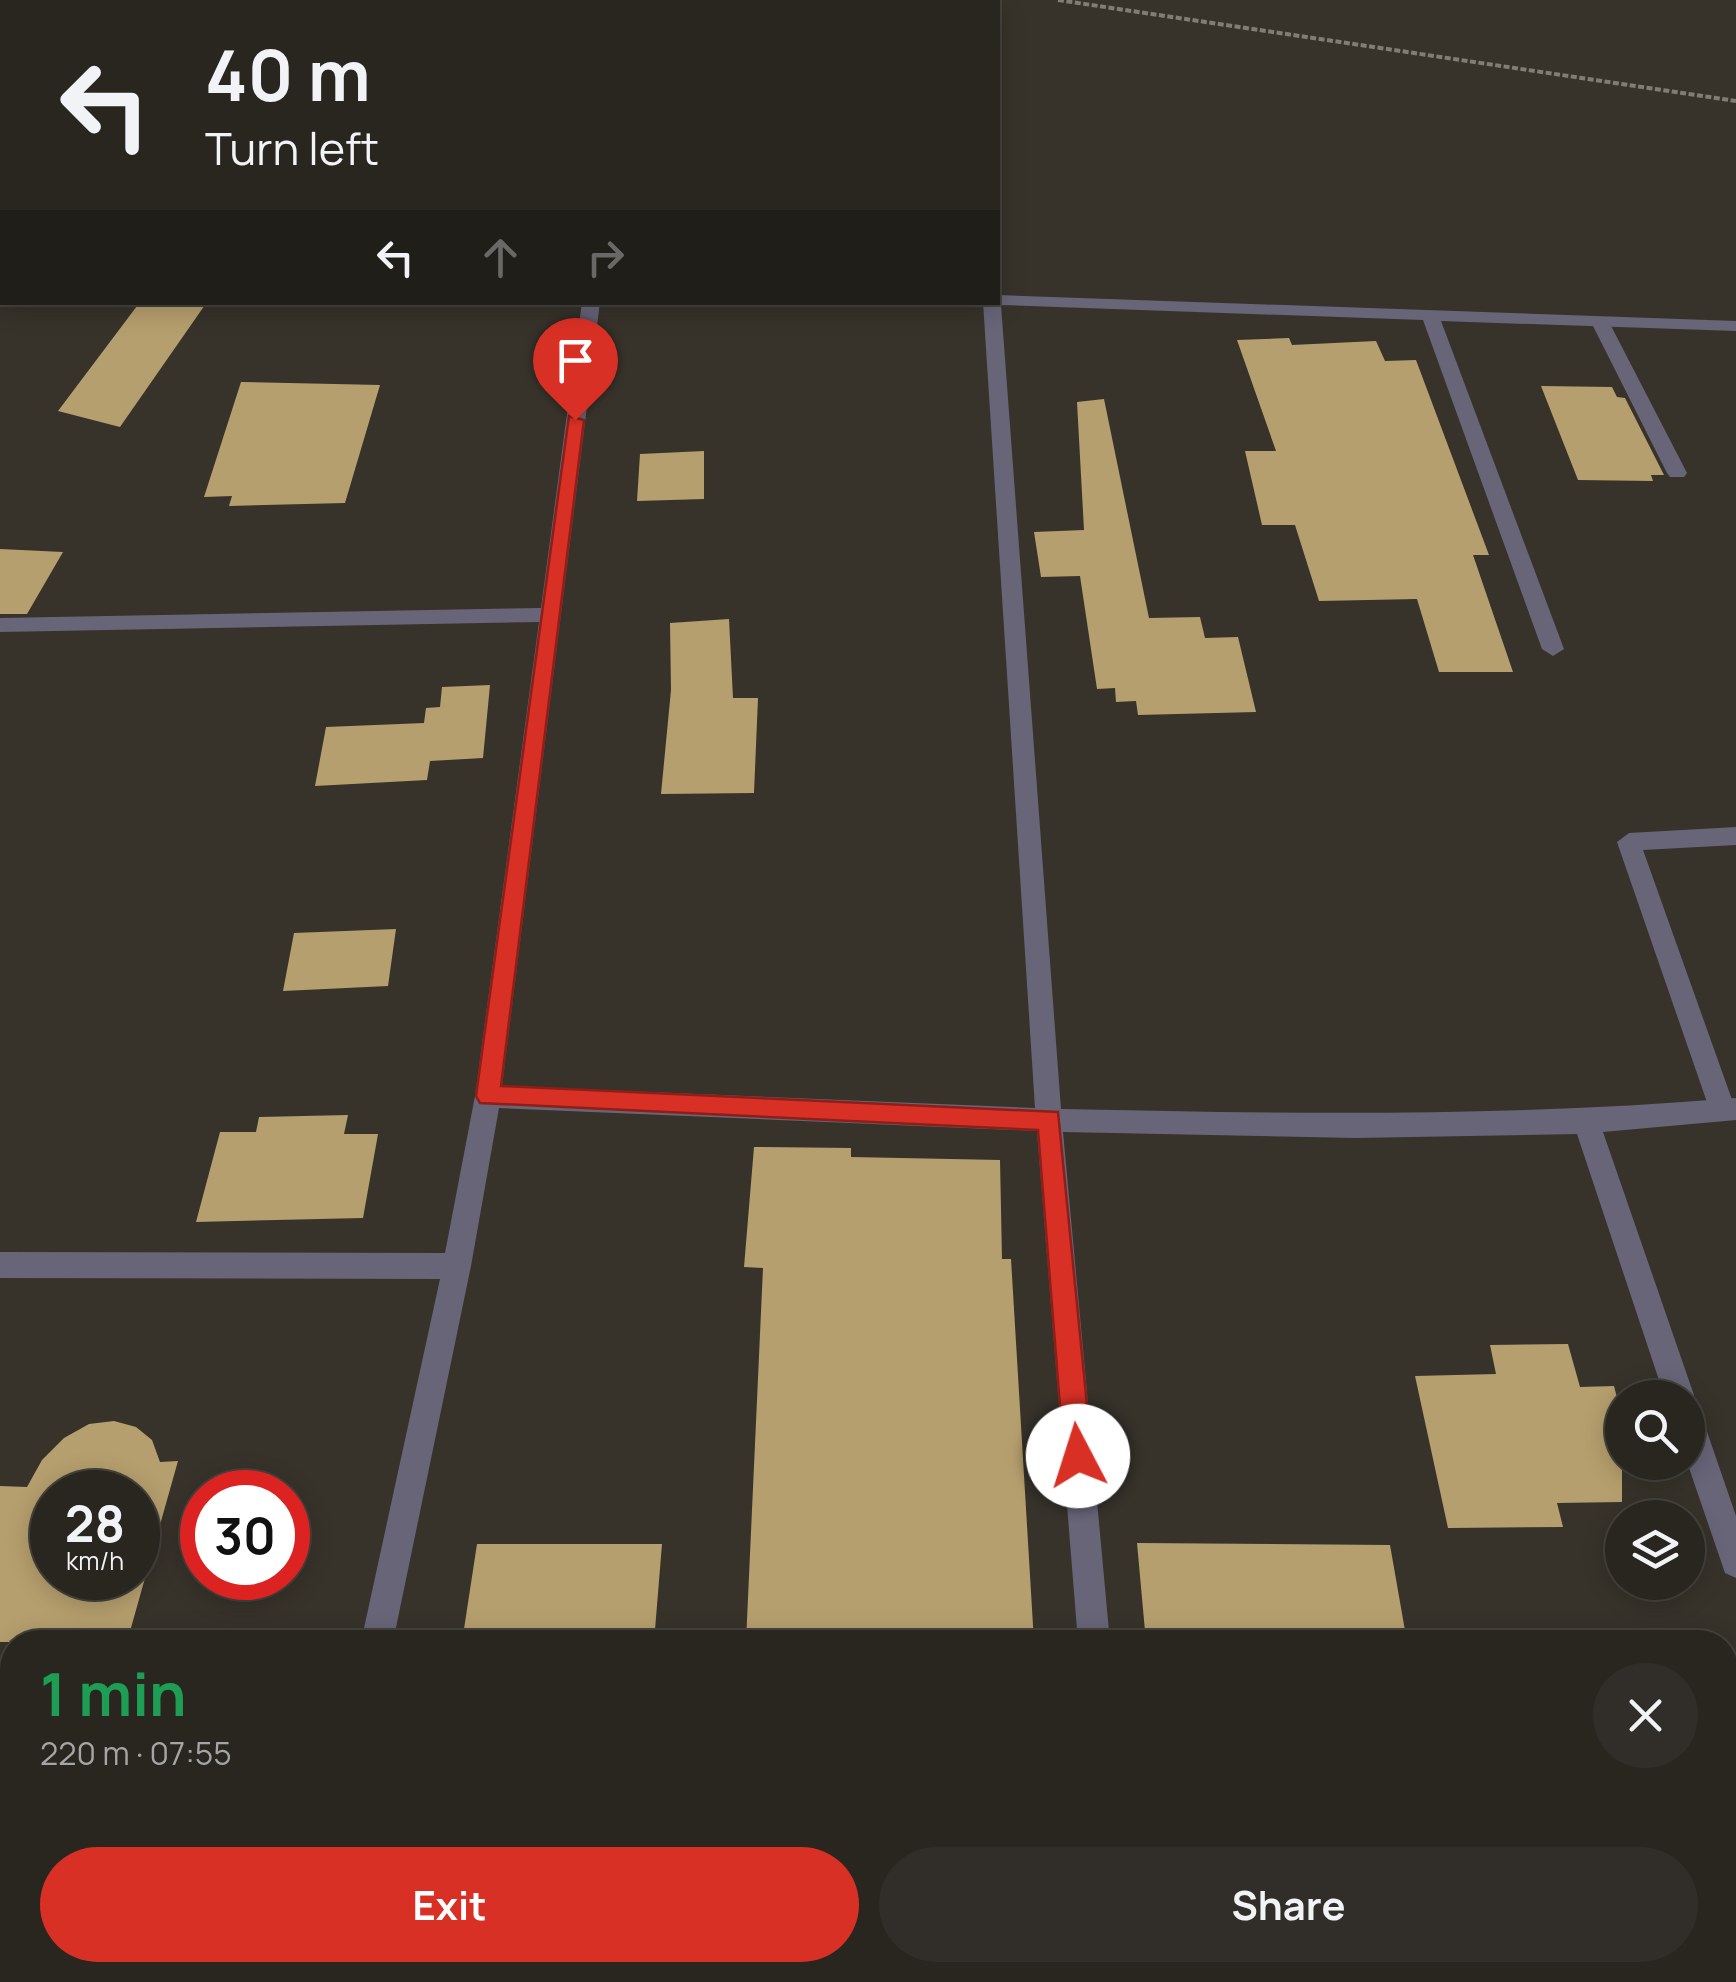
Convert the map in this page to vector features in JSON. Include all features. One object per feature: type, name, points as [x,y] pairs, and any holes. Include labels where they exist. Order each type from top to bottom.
[{"type":"street","points":[[1000,301],[1736,326]]},
{"type":"street","points":[[380,1630],[457,1266],[488,1096],[591,305]]},
{"type":"street","points":[[995,305],[1050,1120],[1093,1630]]},
{"type":"street","points":[[1431,317],[1553,649]]},
{"type":"street","points":[[1600,322],[1677,473]]},
{"type":"street","points":[[0,625],[549,614]]},
{"type":"street","points":[[488,1096],[1050,1120],[1355,1127],[1586,1122],[1729,1108],[1628,842],[1736,836]]},
{"type":"street","points":[[1586,1122],[1674,1380]]},
{"type":"street","points":[[0,1265],[457,1266]]},
{"type":"street","points":[[1705,1470],[1736,1562]]},
{"type":"path","points":[[1058,0],[1736,102]]},
{"type":"building","points":[[138,305],[205,305],[120,427],[58,411]]},
{"type":"building","points":[[1289,338],[1292,345],[1376,341],[1385,361],[1416,360],[1489,555],[1473,555],[1513,672],[1439,672],[1417,599],[1319,601],[1295,525],[1262,525],[1245,451],[1276,451],[1237,340]]},
{"type":"building","points":[[241,382],[380,385],[345,503],[229,506],[232,496],[204,497]]},
{"type":"building","points":[[1541,386],[1612,387],[1617,397],[1625,398],[1664,475],[1651,475],[1653,481],[1578,480]]},
{"type":"building","points":[[1104,399],[1149,618],[1200,617],[1205,638],[1238,637],[1256,712],[1138,715],[1136,701],[1116,702],[1115,688],[1097,689],[1080,576],[1041,577],[1034,532],[1084,530],[1077,402]]},
{"type":"building","points":[[704,451],[704,499],[637,501],[640,454]]},
{"type":"building","points":[[0,549],[63,552],[27,614],[0,614]]},
{"type":"building","points":[[729,619],[733,698],[758,698],[754,793],[661,794],[671,690],[670,623]]},
{"type":"building","points":[[490,685],[483,758],[430,761],[427,780],[315,786],[326,727],[424,723],[426,708],[440,707],[442,687]]},
{"type":"building","points":[[396,929],[388,986],[283,991],[294,933]]},
{"type":"building","points":[[348,1115],[344,1134],[378,1134],[363,1218],[196,1222],[220,1132],[256,1132],[259,1117]]},
{"type":"building","points":[[754,1147],[851,1148],[851,1157],[1000,1160],[1002,1259],[1011,1259],[1033,1630],[747,1630],[763,1268],[744,1267]]},
{"type":"building","points":[[1568,1344],[1580,1387],[1605,1386],[1605,1480],[1622,1480],[1622,1500],[1557,1503],[1563,1527],[1448,1528],[1415,1376],[1496,1374],[1490,1345]]},
{"type":"building","points":[[114,1421],[136,1427],[152,1440],[160,1462],[178,1461],[160,1525],[160,1470],[36,1470],[64,1438],[89,1424]]},
{"type":"building","points":[[30,1482],[30,1600],[139,1600],[130,1630],[0,1630],[0,1486],[27,1487]]},
{"type":"building","points":[[1137,1543],[1390,1545],[1405,1630],[1145,1630]]},
{"type":"building","points":[[477,1544],[662,1544],[655,1630],[464,1630]]},
{"type":"route","points":[[575,420],[488,1096],[1050,1120],[1078,1456]]}]
